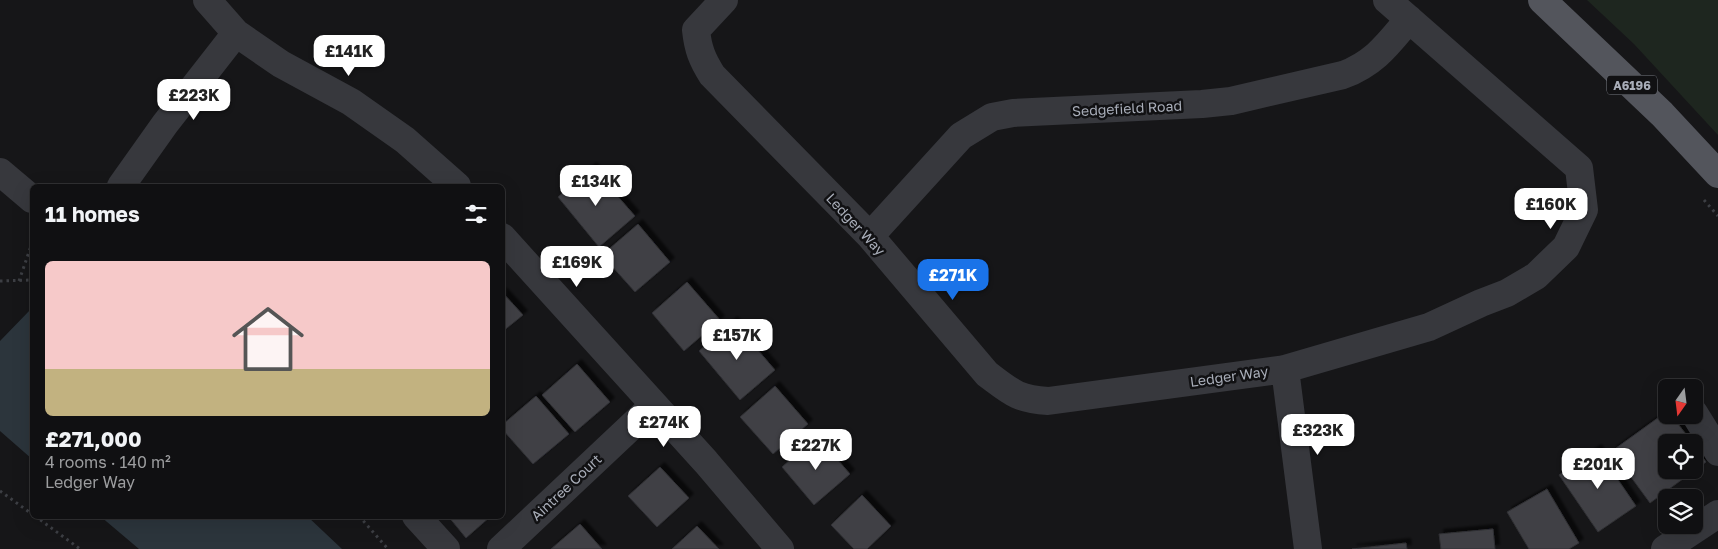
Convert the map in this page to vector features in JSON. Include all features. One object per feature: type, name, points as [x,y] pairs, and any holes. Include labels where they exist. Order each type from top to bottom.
[{"type":"main road","name":"A6196","points":[[1542,0],[1662,114],[1718,174]]},
{"type":"street","points":[[207,0],[236,33],[281,64],[351,102],[405,140],[455,184]]},
{"type":"street","name":"Ledger Way","points":[[724,0],[696,30],[698,46],[703,60],[712,75],[870,236],[987,374],[1020,397],[1048,401],[1285,369],[1429,327],[1507,293],[1536,276],[1566,247],[1584,210],[1579,168],[1387,0]]},
{"type":"street","name":"Sedgefield Road","points":[[870,236],[960,136],[992,117],[1013,113],[1230,101],[1343,75],[1360,69],[1376,56],[1409,19]]},
{"type":"street","points":[[122,184],[165,124],[236,33]]},
{"type":"street","points":[[0,172],[30,197]]},
{"type":"street","points":[[505,240],[706,462],[780,549]]},
{"type":"street","points":[[1285,369],[1308,549]]},
{"type":"street","name":"Aintree Court","points":[[501,549],[654,406]]},
{"type":"street","points":[[1701,424],[1718,452]]},
{"type":"street","points":[[1665,549],[1718,514]]},
{"type":"street","points":[[419,519],[446,549]]},
{"type":"path","points":[[19,280],[30,249]]},
{"type":"path","points":[[0,281],[30,280]]},
{"type":"path","points":[[0,490],[30,512]]},
{"type":"path","points":[[39,519],[80,549]]},
{"type":"path","points":[[363,519],[388,549]]},
{"type":"shaded area","points":[[1587,0],[1718,0],[1718,135],[1634,44]]},
{"type":"shaded area","points":[[30,310],[30,457],[0,431],[0,341]]},
{"type":"shaded area","points":[[104,519],[310,519],[342,549],[139,549]]},
{"type":"building","points":[[592,167],[635,216],[599,247],[558,197]]},
{"type":"building","points":[[638,224],[670,262],[635,292],[602,255]]},
{"type":"building","points":[[687,282],[720,320],[684,351],[652,313]]},
{"type":"building","points":[[505,295],[523,315],[505,330]]},
{"type":"building","points":[[733,321],[775,370],[740,400],[699,351]]},
{"type":"building","points":[[577,364],[610,402],[575,432],[542,395]]},
{"type":"building","points":[[775,386],[808,424],[773,454],[740,417]]},
{"type":"building","points":[[536,396],[569,434],[533,464],[505,432],[505,422]]},
{"type":"building","points":[[1658,418],[1658,424],[1678,424],[1686,434],[1658,434],[1658,479],[1683,479],[1669,489],[1658,489],[1658,497],[1650,503],[1612,451]]},
{"type":"building","points":[[817,436],[850,474],[814,505],[782,467]]},
{"type":"building","points":[[1597,449],[1636,506],[1598,532],[1559,475]]},
{"type":"building","points":[[660,467],[689,498],[657,527],[628,496]]},
{"type":"building","points":[[1547,489],[1579,543],[1569,549],[1529,549],[1507,512]]},
{"type":"building","points":[[862,495],[891,526],[867,549],[854,549],[831,525]]},
{"type":"building","points":[[450,519],[488,519],[466,538]]},
{"type":"building","points":[[580,524],[602,549],[551,549]]},
{"type":"building","points":[[697,526],[719,549],[672,549]]},
{"type":"building","points":[[1493,529],[1495,549],[1441,549],[1439,534]]},
{"type":"building","points":[[1406,543],[1407,549],[1352,549]]}]
